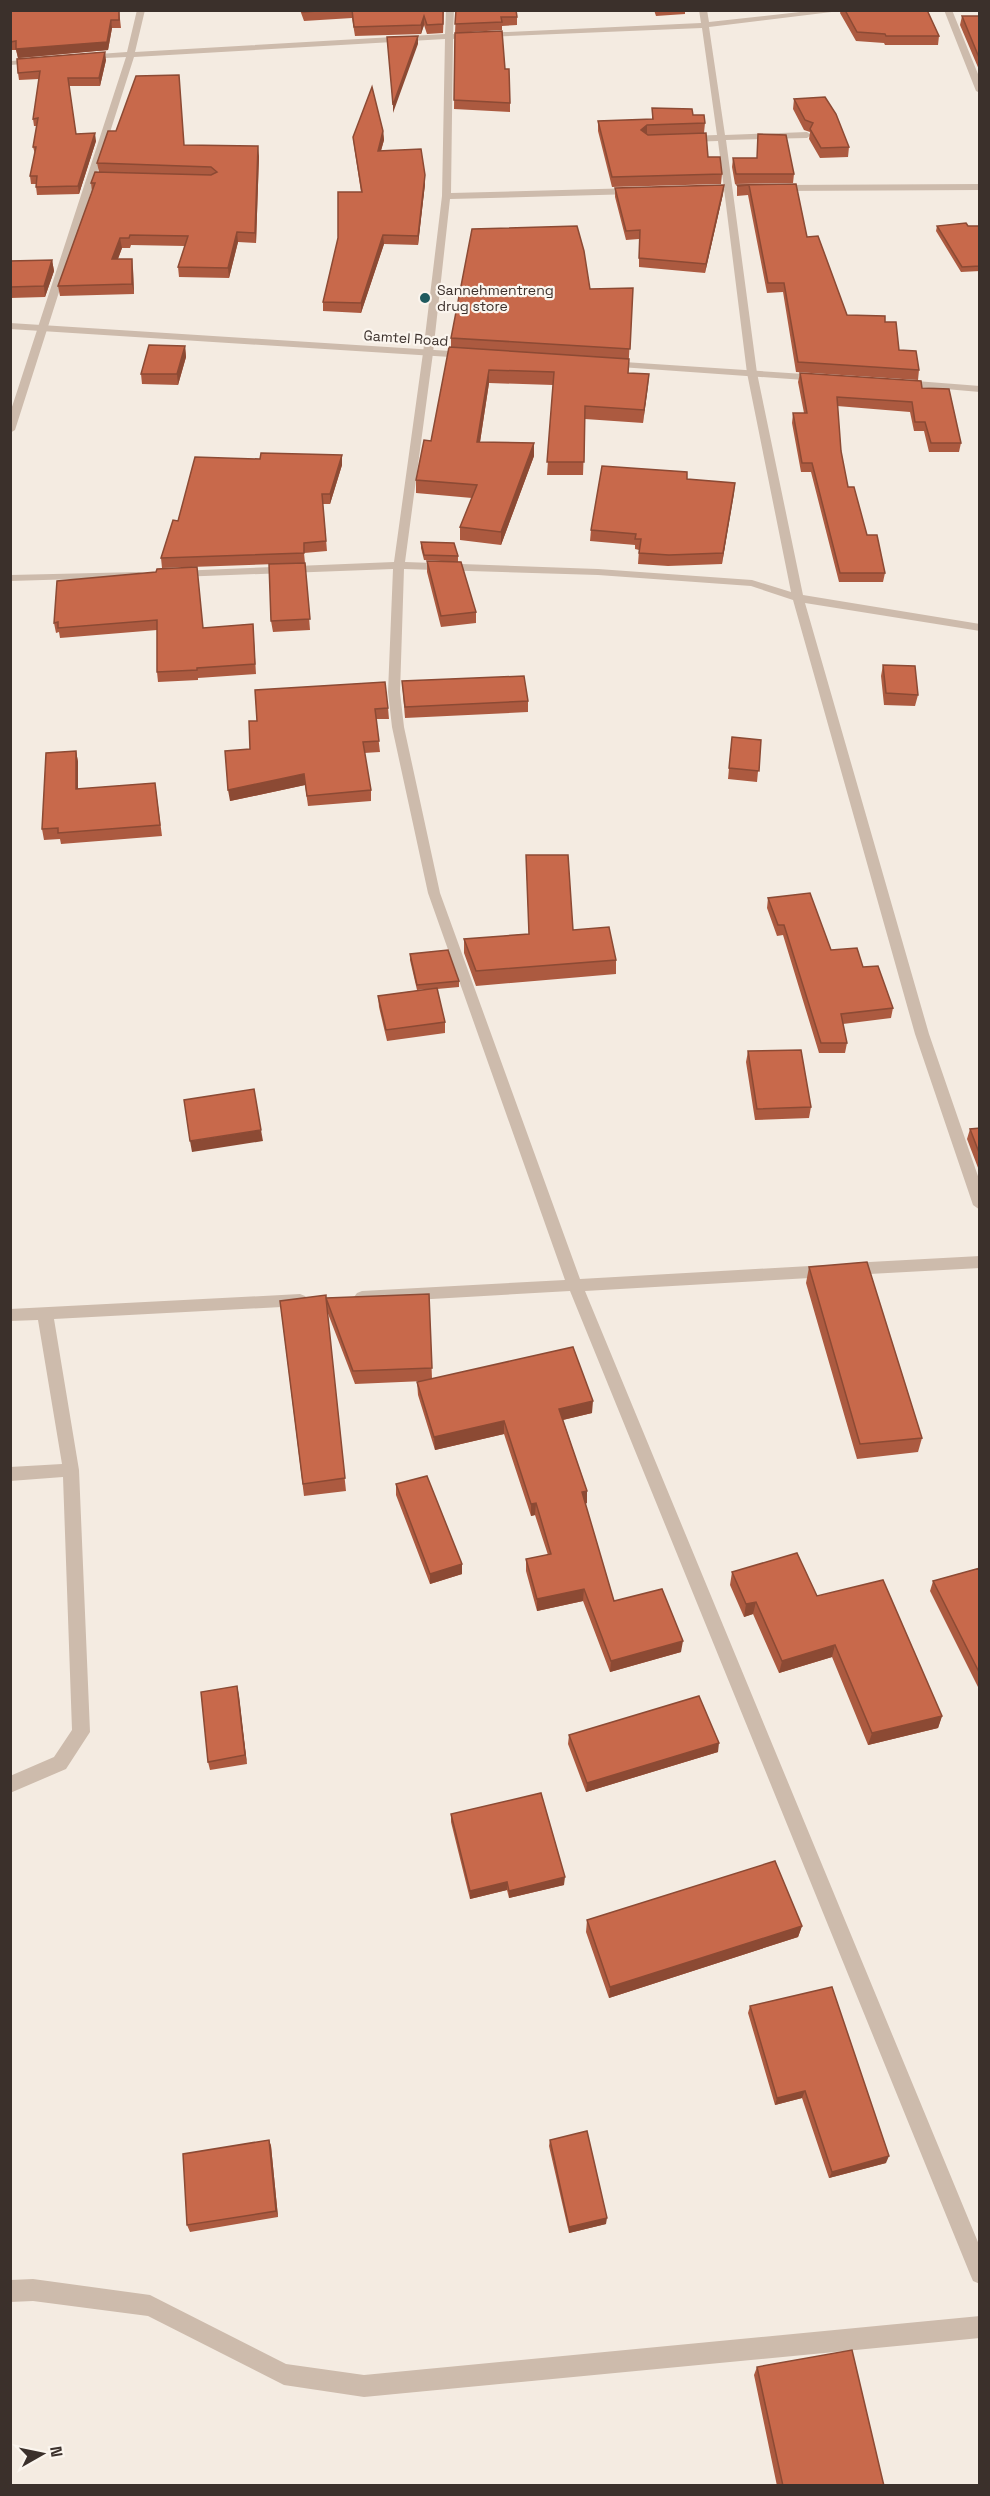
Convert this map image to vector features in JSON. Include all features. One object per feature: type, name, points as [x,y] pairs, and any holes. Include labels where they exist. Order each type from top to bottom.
[{"type":"street","points":[[10,430],[131,53],[141,10]]},
{"type":"street","points":[[450,10],[446,196],[428,353],[399,565],[394,692],[398,727],[434,893],[575,1285],[980,2274]]},
{"type":"street","points":[[704,10],[752,373],[798,598],[921,1034],[980,1205]]},
{"type":"street","points":[[76,58],[451,36],[705,25],[844,10]]},
{"type":"street","points":[[948,10],[980,91]]},
{"type":"street","points":[[10,63],[43,60]]},
{"type":"street","points":[[679,139],[807,135]]},
{"type":"street","points":[[765,188],[980,187]]},
{"type":"street","points":[[718,189],[741,189]]},
{"type":"street","points":[[446,196],[647,191]]},
{"type":"street","name":"Gamtel Road","points":[[10,326],[472,356]]},
{"type":"street","points":[[595,363],[836,379]]},
{"type":"street","points":[[896,383],[980,389]]},
{"type":"street","points":[[10,578],[399,565],[598,572],[752,583],[798,598],[980,628]]},
{"type":"street","points":[[351,1297],[980,1262]]},
{"type":"street","points":[[10,1315],[316,1299]]},
{"type":"street","points":[[10,1785],[60,1762],[81,1732],[71,1470],[45,1314]]},
{"type":"street","points":[[10,1474],[71,1470]]},
{"type":"street","points":[[10,2291],[33,2290],[150,2306],[284,2374],[364,2386],[980,2327]]},
{"type":"building","points":[[10,10],[119,10],[119,20],[111,20],[107,42],[16,49],[16,41],[10,42]]},
{"type":"building","points":[[303,10],[334,10],[303,12]]},
{"type":"building","points":[[352,10],[443,10],[443,24],[427,25],[424,16],[421,25],[354,27]]},
{"type":"building","points":[[456,10],[516,10],[517,17],[501,17],[502,22],[455,24]]},
{"type":"building","points":[[845,10],[927,10],[939,36],[886,36],[885,34],[857,32]]},
{"type":"building","points":[[962,16],[980,16],[980,60]]},
{"type":"building","points":[[502,31],[505,69],[509,69],[510,103],[454,100],[455,33]]},
{"type":"building","points":[[418,36],[393,105],[387,37]]},
{"type":"building","points":[[105,52],[99,78],[68,78],[76,134],[95,133],[78,186],[36,187],[37,176],[30,176],[36,147],[33,147],[38,118],[33,119],[40,71],[18,73],[17,59]]},
{"type":"building","points":[[179,75],[184,145],[258,146],[255,233],[237,232],[228,268],[178,267],[188,236],[130,235],[129,238],[120,238],[112,259],[132,259],[132,284],[58,286],[95,183],[91,183],[95,172],[211,175],[217,172],[211,167],[97,163],[108,131],[116,131],[136,76]]},
{"type":"building","points":[[372,87],[383,131],[378,151],[421,149],[425,175],[418,236],[383,235],[361,303],[323,302],[338,238],[338,192],[362,192],[353,137]]},
{"type":"building","points":[[825,97],[836,114],[849,147],[821,148],[810,129],[813,123],[805,120],[794,99]]},
{"type":"building","points":[[652,108],[692,109],[693,115],[704,115],[705,123],[647,125],[641,130],[648,135],[706,133],[708,157],[720,157],[722,174],[612,177],[598,121],[653,119]]},
{"type":"building","points":[[758,134],[786,135],[794,174],[736,174],[733,158],[757,158]]},
{"type":"building","points":[[796,184],[807,237],[818,236],[847,315],[885,316],[885,322],[896,322],[899,350],[916,351],[919,370],[798,362],[784,283],[768,283],[749,185],[737,185]]},
{"type":"building","points":[[724,185],[706,264],[639,258],[640,230],[626,231],[615,188]]},
{"type":"building","points":[[966,223],[968,226],[980,226],[980,266],[962,267],[937,226]]},
{"type":"building","points":[[577,226],[584,251],[590,289],[633,288],[630,349],[451,338],[472,229]]},
{"type":"building","points":[[52,260],[44,286],[10,287],[10,261]]},
{"type":"building","points":[[149,345],[185,346],[177,374],[141,374]]},
{"type":"building","points":[[449,347],[629,359],[628,373],[649,374],[644,410],[585,406],[584,462],[547,462],[554,372],[489,370],[477,442],[534,443],[501,532],[460,527],[477,485],[416,480],[424,440],[431,441]]},
{"type":"building","points":[[800,373],[921,381],[922,388],[949,389],[961,443],[931,443],[925,422],[915,422],[912,402],[837,397],[841,451],[848,487],[854,487],[867,535],[877,535],[885,573],[840,573],[812,463],[802,463],[793,413],[807,413]]},
{"type":"building","points":[[261,453],[342,455],[330,494],[322,494],[326,541],[304,543],[304,553],[161,558],[173,520],[178,521],[195,457],[260,459]]},
{"type":"building","points":[[602,466],[687,472],[687,479],[735,483],[723,553],[669,555],[639,553],[641,539],[635,539],[636,534],[591,530]]},
{"type":"building","points":[[421,542],[454,543],[458,556],[424,555]]},
{"type":"building","points":[[427,561],[461,562],[476,612],[441,616]]},
{"type":"building","points":[[305,563],[310,619],[271,621],[269,564]]},
{"type":"building","points":[[197,567],[203,628],[253,624],[255,664],[157,672],[157,620],[58,628],[58,622],[54,623],[57,581],[156,572],[157,569]]},
{"type":"building","points":[[883,665],[915,666],[918,695],[886,693]]},
{"type":"building","points":[[524,676],[528,701],[405,707],[402,681]]},
{"type":"building","points":[[385,682],[388,708],[375,709],[379,741],[363,742],[371,790],[307,796],[304,774],[228,790],[225,751],[250,749],[249,721],[257,721],[255,690]]},
{"type":"building","points":[[732,737],[761,740],[759,771],[729,768]]},
{"type":"building","points":[[76,751],[76,789],[155,783],[160,825],[58,833],[58,828],[42,829],[46,753]]},
{"type":"building","points":[[526,855],[568,855],[573,930],[609,927],[616,960],[476,971],[464,939],[529,934]]},
{"type":"building","points":[[810,893],[831,950],[857,948],[863,967],[878,966],[893,1008],[841,1014],[847,1043],[821,1043],[784,925],[778,925],[768,898]]},
{"type":"building","points":[[448,950],[459,981],[417,985],[410,954]]},
{"type":"building","points":[[437,988],[445,1022],[386,1030],[378,996]]},
{"type":"building","points":[[801,1050],[811,1107],[757,1109],[748,1051]]},
{"type":"building","points":[[254,1089],[261,1130],[190,1141],[184,1100]]},
{"type":"building","points":[[980,1128],[980,1155],[970,1129]]},
{"type":"building","points":[[867,1262],[922,1438],[860,1444],[809,1267]]},
{"type":"building","points":[[429,1294],[432,1368],[353,1371],[326,1298]]},
{"type":"building","points":[[326,1295],[345,1478],[303,1484],[280,1301]]},
{"type":"building","points":[[573,1347],[593,1401],[559,1409],[587,1491],[582,1492],[614,1601],[662,1589],[683,1641],[611,1661],[584,1589],[537,1599],[526,1559],[551,1554],[536,1503],[531,1504],[504,1421],[434,1437],[417,1382]]},
{"type":"building","points":[[427,1476],[462,1564],[430,1574],[396,1484]]},
{"type":"building","points":[[797,1553],[817,1596],[883,1580],[942,1716],[872,1733],[835,1645],[782,1661],[756,1602],[746,1604],[732,1572]]},
{"type":"building","points":[[980,1568],[980,1674],[933,1581]]},
{"type":"building","points":[[237,1686],[245,1755],[208,1762],[201,1692]]},
{"type":"building","points":[[699,1696],[719,1743],[587,1783],[569,1735]]},
{"type":"building","points":[[541,1793],[565,1877],[509,1891],[507,1882],[470,1891],[451,1814]]},
{"type":"building","points":[[775,1861],[802,1926],[610,1987],[587,1920]]},
{"type":"building","points":[[832,1987],[889,2156],[832,2172],[805,2091],[777,2098],[750,2006]]},
{"type":"building","points":[[587,2131],[607,2218],[569,2227],[550,2140]]},
{"type":"building","points":[[269,2140],[276,2211],[187,2225],[183,2154]]},
{"type":"building","points":[[852,2350],[884,2486],[783,2486],[757,2367]]},
{"type":"place","name":"Sannehmentreng drug store","points":[[425,298]]}]
